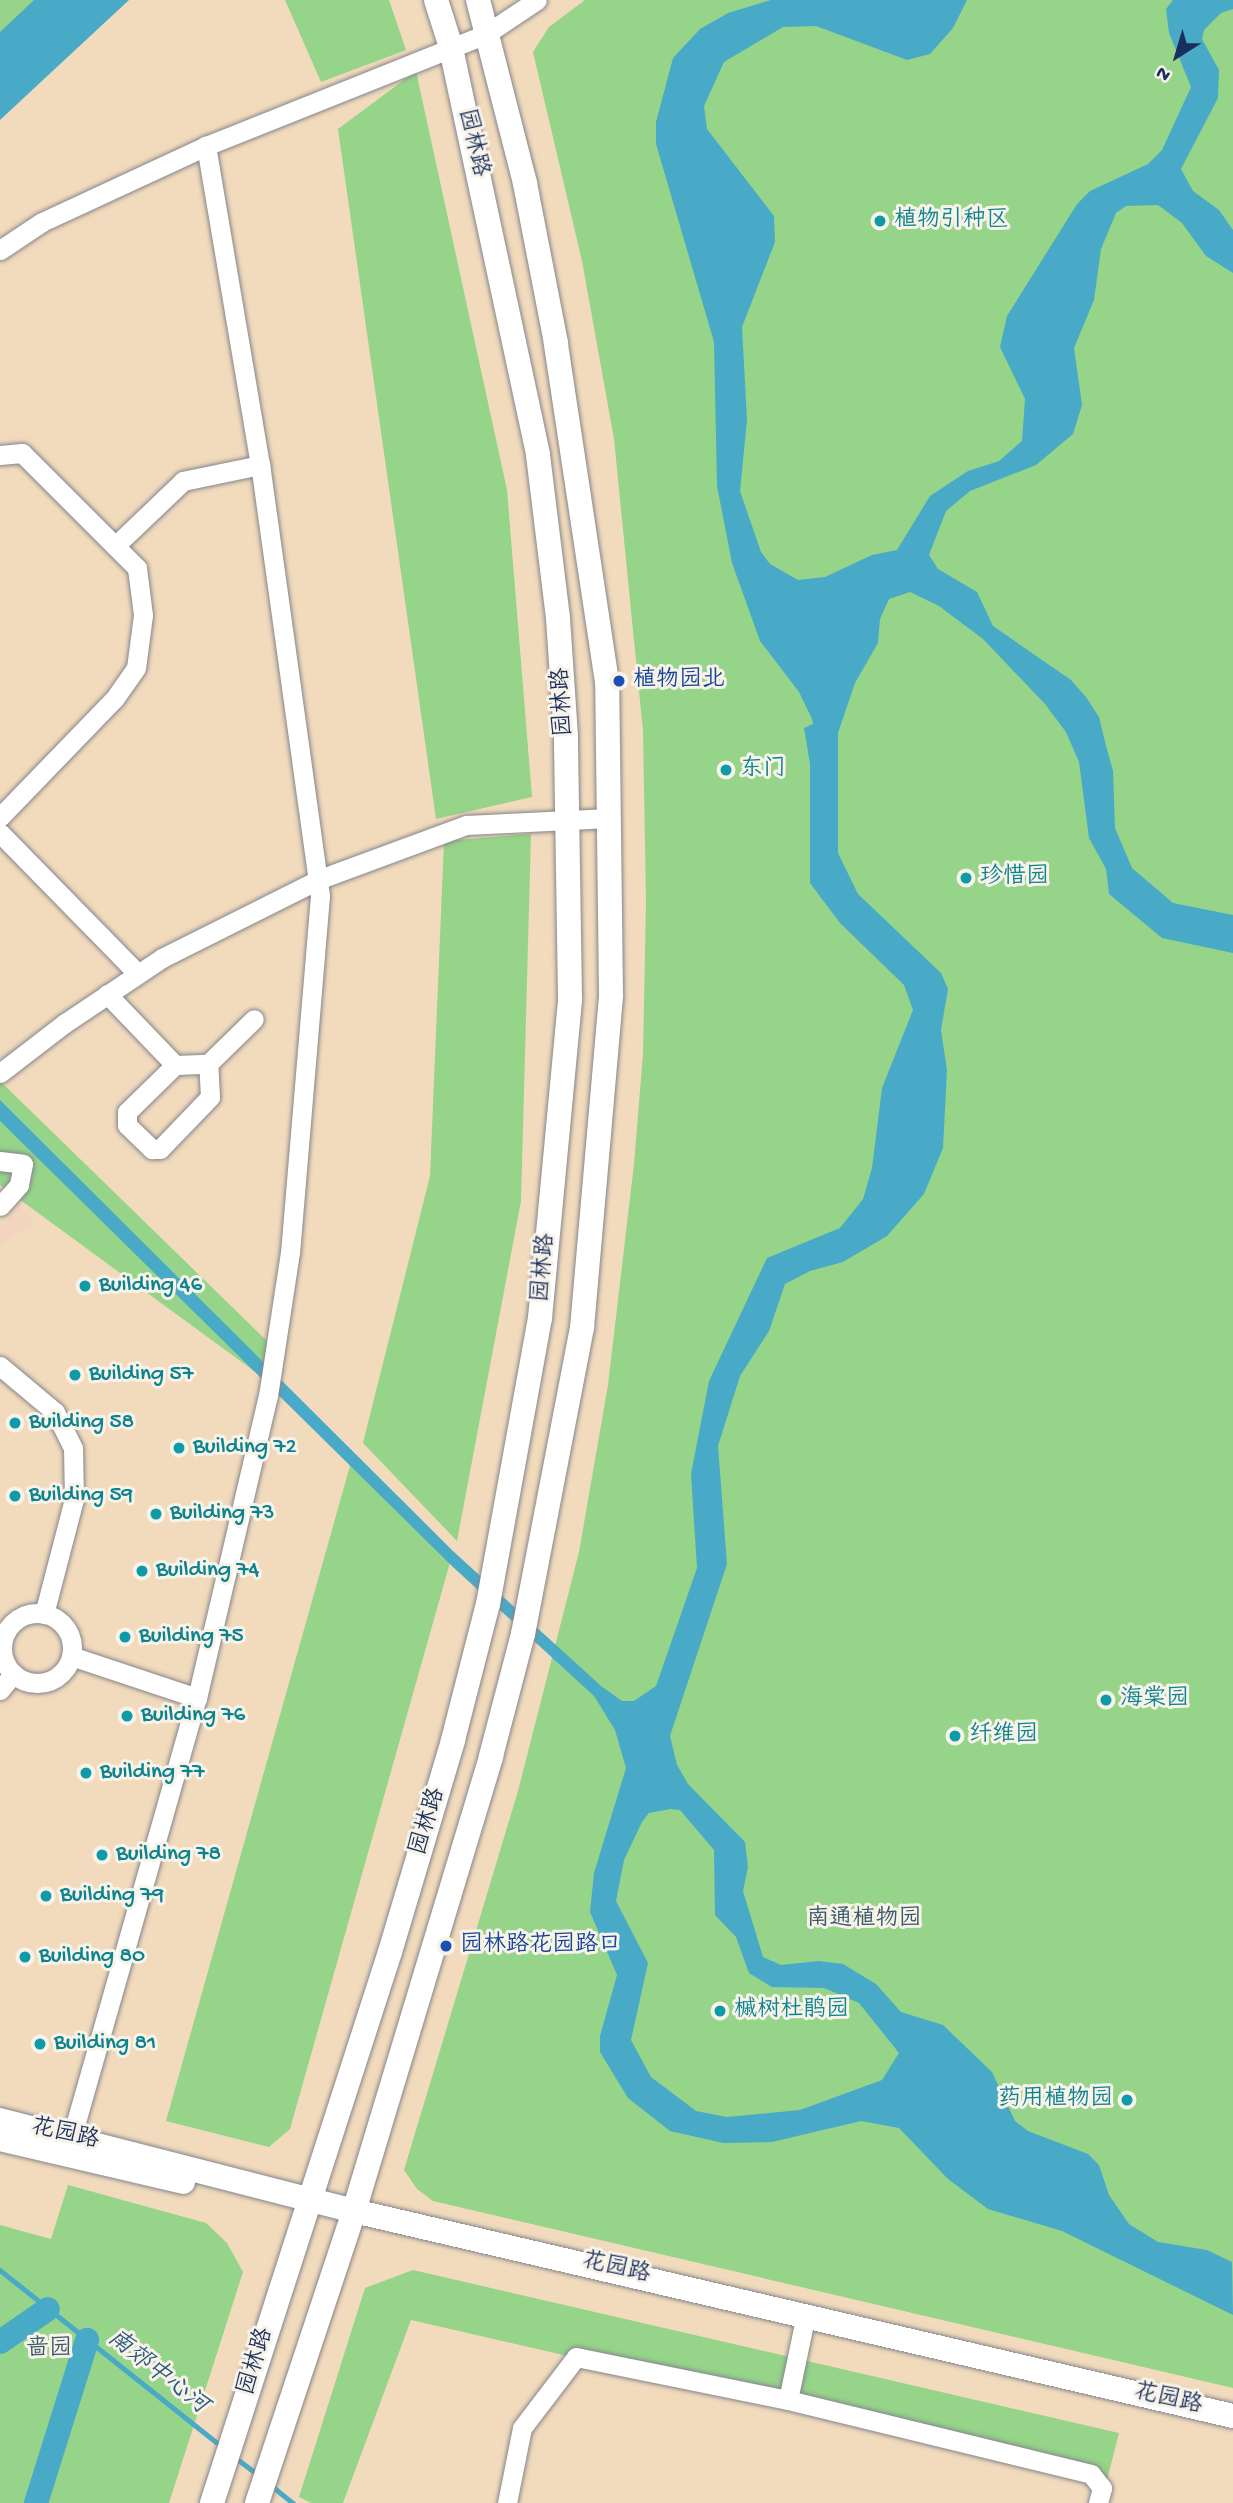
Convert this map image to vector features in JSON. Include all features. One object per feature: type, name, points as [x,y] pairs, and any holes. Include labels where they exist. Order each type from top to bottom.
[{"type":"main road","name":"园林路","points":[[212,2503],[453,1740],[490,1593],[540,1318],[570,998],[570,820],[558,618],[538,454],[451,47],[436,0]]},
{"type":"main road","name":"园林路","points":[[262,2489],[351,2217],[491,1756],[525,1623],[582,1328],[611,995],[610,818],[604,651],[556,343],[525,183],[478,0]]},
{"type":"main road","name":"花园路","points":[[0,2120],[72,2136],[351,2217],[1233,2416]]},
{"type":"main road","name":"花园路","points":[[0,2139],[307,2204]]},
{"type":"main road","name":"花园路","points":[[805,2320],[1233,2430]]},
{"type":"street","points":[[0,250],[42,222],[206,146],[486,34],[537,0]]},
{"type":"street","points":[[72,2136],[197,1698],[268,1395],[290,1252],[320,879],[260,465],[206,146]]},
{"type":"street","points":[[0,455],[22,453],[137,568],[143,615],[136,668],[114,699],[0,817]]},
{"type":"street","points":[[115,546],[183,481],[260,465]]},
{"type":"street","points":[[0,1073],[138,974],[320,879],[466,825],[610,818]]},
{"type":"street","points":[[0,833],[138,974]]},
{"type":"street","points":[[107,994],[175,1065]]},
{"type":"street","points":[[208,1064],[211,1097],[160,1149],[152,1149],[127,1125],[127,1112],[175,1065],[208,1064],[254,1019]]},
{"type":"street","points":[[0,1161],[23,1164],[19,1185],[0,1206]]},
{"type":"street","points":[[0,1366],[55,1412],[73,1448],[74,1499],[44,1614]]},
{"type":"street","points":[[44,1614],[63,1625],[71,1656],[66,1667],[47,1681],[23,1680],[13,1674],[2,1653],[6,1631],[22,1616],[44,1614]]},
{"type":"street","points":[[71,1656],[197,1698]]},
{"type":"street","points":[[0,1689],[13,1674]]},
{"type":"street","points":[[789,2400],[805,2320]]},
{"type":"street","points":[[507,2503],[522,2428],[576,2357],[789,2400],[1091,2474],[1102,2488],[1098,2503]]},
{"type":"shaded area","points":[[19,1207],[35,1220],[0,1247],[0,1226]]},
{"type":"green space","points":[[0,0],[36,0],[0,34]]},
{"type":"green space","points":[[285,0],[389,0],[406,50],[321,82]]},
{"type":"green space","name":"南通植物园","points":[[585,0],[1233,0],[1233,2388],[433,2201],[417,2189],[404,2170],[518,1791],[579,1552],[608,1385],[634,1164],[643,1054],[646,901],[643,731],[614,439],[582,261],[533,52],[549,27]]},
{"type":"green space","points":[[416,71],[507,490],[532,797],[436,819],[338,129]]},
{"type":"green space","points":[[531,834],[521,1201],[457,1541],[363,1443],[430,1176],[444,841]]},
{"type":"green space","points":[[0,1081],[267,1341],[277,1388],[0,1185]]},
{"type":"green space","points":[[353,1455],[451,1559],[290,2129],[269,2147],[166,2121]]},
{"type":"green space","name":"啬园","points":[[68,2185],[206,2223],[227,2243],[243,2272],[169,2503],[0,2503],[0,2225],[51,2239]]},
{"type":"green space","points":[[413,2270],[1119,2433],[1107,2480],[411,2320],[343,2503],[311,2503],[299,2497],[365,2288]]},
{"type":"water","points":[[34,0],[129,0],[0,120],[0,32]]},
{"type":"water","points":[[771,0],[967,0],[953,28],[930,54],[907,60],[816,26],[783,27],[724,62],[704,106],[707,129],[774,216],[775,242],[742,327],[747,420],[740,491],[761,552],[770,564],[798,580],[825,577],[872,555],[897,550],[930,496],[968,471],[999,461],[1022,441],[1025,399],[1000,347],[1007,316],[1077,204],[1090,191],[1148,164],[1162,150],[1191,87],[1169,33],[1166,9],[1173,0],[1233,0],[1233,9],[1221,13],[1204,30],[1202,39],[1219,70],[1218,98],[1181,169],[1193,191],[1219,210],[1233,230],[1233,273],[1206,256],[1182,223],[1158,205],[1126,206],[1116,213],[1101,249],[1094,300],[1074,348],[1082,405],[1073,434],[1036,465],[970,491],[946,511],[929,555],[938,569],[977,592],[993,626],[1071,680],[1086,697],[1099,717],[1113,771],[1115,828],[1132,868],[1173,903],[1233,915],[1233,953],[1162,938],[1109,894],[1106,869],[1089,838],[1079,762],[1066,732],[1045,704],[983,639],[939,606],[910,592],[889,599],[880,619],[878,643],[855,683],[838,733],[838,853],[858,894],[941,973],[948,989],[941,1030],[947,1070],[943,1148],[924,1194],[887,1236],[843,1262],[810,1271],[785,1284],[769,1331],[740,1376],[718,1446],[727,1564],[670,1736],[677,1765],[688,1784],[745,1842],[748,1867],[743,1891],[763,1957],[781,1965],[819,1961],[843,1964],[876,1984],[901,2012],[943,2025],[992,2072],[1015,2121],[1028,2131],[1088,2154],[1099,2165],[1109,2195],[1129,2224],[1158,2242],[1207,2250],[1232,2262],[1233,2315],[1062,2231],[988,2209],[948,2179],[899,2128],[861,2121],[772,2142],[723,2143],[670,2131],[628,2098],[600,2052],[600,2036],[617,1975],[590,1912],[594,1873],[626,1768],[615,1730],[594,1696],[453,1567],[0,1121],[0,1100],[454,1552],[601,1686],[622,1701],[634,1701],[656,1686],[697,1568],[691,1474],[709,1381],[767,1258],[840,1228],[863,1199],[872,1168],[882,1088],[913,1010],[904,985],[840,923],[810,883],[810,764],[804,728],[813,724],[812,719],[799,692],[760,641],[732,563],[717,486],[714,342],[656,144],[656,122],[673,58],[700,29],[728,13]],"holes":[[[680,1810],[714,1850],[715,1915],[736,1937],[749,1973],[772,1987],[824,1988],[859,2003],[899,2053],[882,2080],[800,2110],[727,2117],[696,2111],[651,2077],[631,2040],[648,1963],[616,1901],[624,1860],[642,1822],[649,1813]]]},
{"type":"waterway","name":"南郊中心河","points":[[0,2270],[221,2446]]},
{"type":"waterway","points":[[0,2342],[48,2309]]},
{"type":"waterway","points":[[36,2503],[87,2340]]},
{"type":"waterway","name":"南郊中心河","points":[[236,2458],[257,2474]]},
{"type":"waterway","name":"南郊中心河","points":[[272,2486],[293,2503]]},
{"type":"place","name":"植物引种区","points":[[880,221]]},
{"type":"place","name":"植物园北","points":[[619,681]]},
{"type":"place","name":"东门","points":[[726,770]]},
{"type":"place","name":"珍惜园","points":[[966,878]]},
{"type":"place","name":"Building 46","points":[[85,1286]]},
{"type":"place","name":"Building 57","points":[[75,1375]]},
{"type":"place","name":"Building 58","points":[[15,1423]]},
{"type":"place","name":"Building 72","points":[[179,1448]]},
{"type":"place","name":"Building 59","points":[[15,1496]]},
{"type":"place","name":"Building 73","points":[[156,1514]]},
{"type":"place","name":"Building 74","points":[[142,1571]]},
{"type":"place","name":"Building 75","points":[[125,1637]]},
{"type":"place","name":"海棠园","points":[[1106,1700]]},
{"type":"place","name":"Building 76","points":[[127,1716]]},
{"type":"place","name":"纤维园","points":[[955,1736]]},
{"type":"place","name":"Building 77","points":[[86,1773]]},
{"type":"place","name":"Building 78","points":[[102,1855]]},
{"type":"place","name":"Building 79","points":[[46,1896]]},
{"type":"place","name":"园林路花园路口","points":[[446,1946]]},
{"type":"place","name":"Building 80","points":[[25,1957]]},
{"type":"place","name":"槭树杜鹃园","points":[[720,2011]]},
{"type":"place","name":"Building 81","points":[[40,2044]]},
{"type":"place","name":"药用植物园","points":[[1127,2100]]}]
